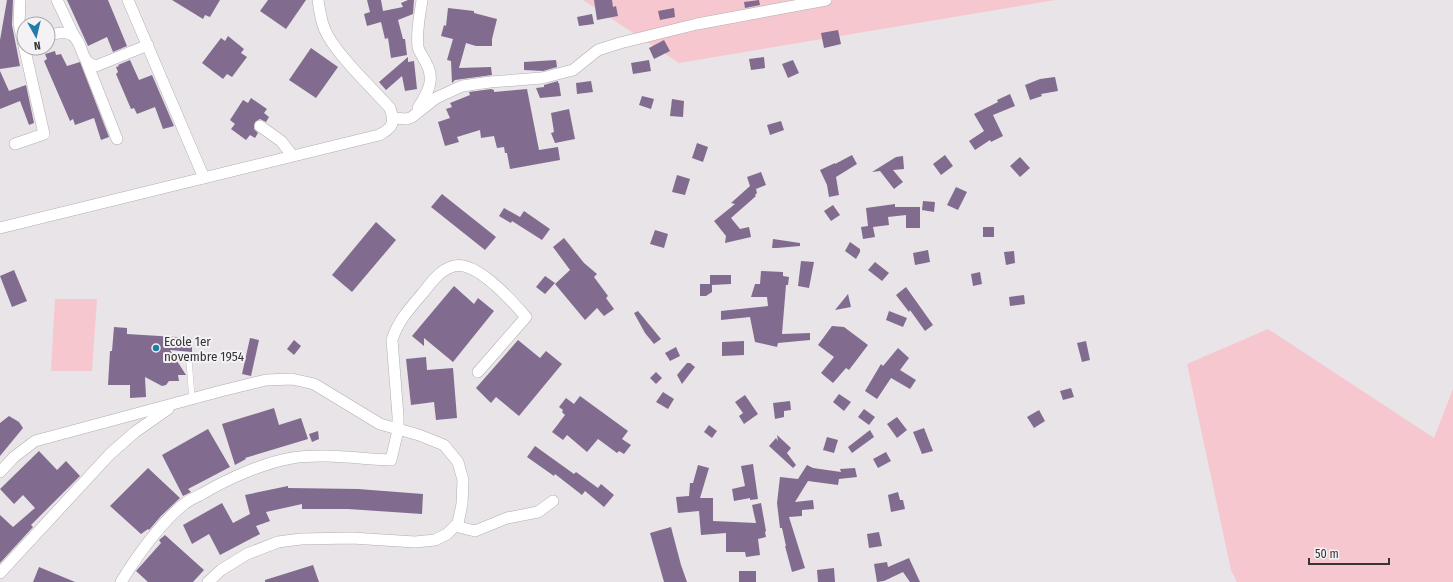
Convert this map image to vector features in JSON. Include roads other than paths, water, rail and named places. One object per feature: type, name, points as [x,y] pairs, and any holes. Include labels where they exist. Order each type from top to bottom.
[{"type":"street","points":[[19,16],[20,0]]},
{"type":"street","points":[[57,0],[87,63],[117,139]]},
{"type":"street","points":[[128,0],[204,178]]},
{"type":"street","points":[[0,228],[292,155],[379,135],[387,131],[392,126],[393,118],[390,108],[339,52],[327,35],[321,19],[318,0]]},
{"type":"street","points":[[412,116],[428,92],[431,80],[429,67],[418,48],[417,36],[422,0]]},
{"type":"street","points":[[393,118],[407,119],[436,98],[462,86],[542,78],[573,70],[598,50],[620,43],[697,24],[826,0]]},
{"type":"street","points":[[56,34],[70,33],[74,36]]},
{"type":"street","points":[[87,63],[92,66],[104,64],[148,45]]},
{"type":"street","points":[[15,144],[44,134],[27,56]]},
{"type":"street","points":[[260,126],[282,141],[292,155]]},
{"type":"street","points":[[121,582],[135,559],[184,504],[219,484],[252,470],[291,458],[313,456],[391,460],[398,430],[392,340],[395,329],[402,318],[436,277],[450,267],[459,265],[469,267],[502,290],[526,317],[478,372]]},
{"type":"street","points":[[0,472],[14,457],[35,440],[266,380],[292,379],[314,384],[380,424],[419,435],[444,445],[458,462],[463,480],[462,504],[458,523],[447,534],[435,540],[415,542],[352,538],[301,539],[278,542],[247,554],[221,570],[208,582]]},
{"type":"street","points":[[0,573],[110,454],[135,432],[178,402]]},
{"type":"street","points":[[455,526],[474,531],[507,518],[538,512],[553,500]]},
{"type":"lane","points":[[189,360],[192,399]]},
{"type":"place","name":"Ecole 1er novembre 1954","points":[[156,348]]}]
